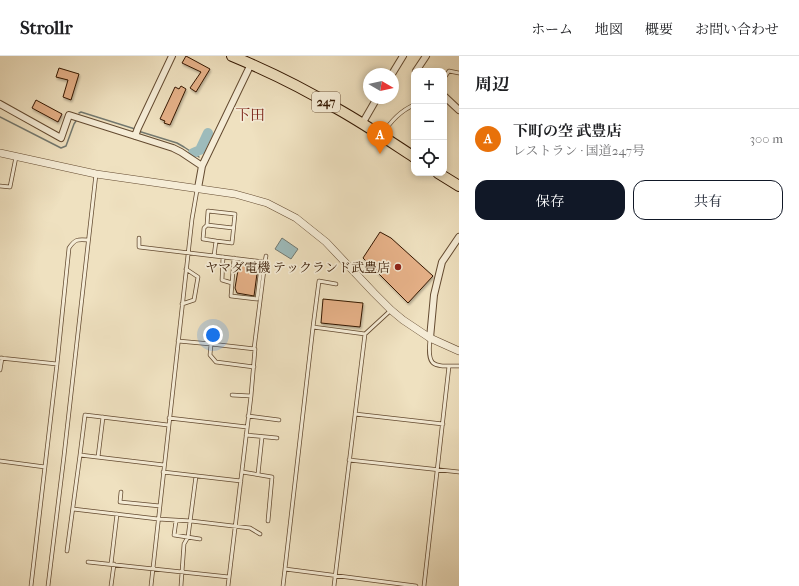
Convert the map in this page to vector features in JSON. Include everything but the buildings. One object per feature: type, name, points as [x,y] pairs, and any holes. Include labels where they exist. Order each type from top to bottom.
[{"type":"highway","name":"247","points":[[232,56],[295,85],[336,108],[411,155]]},
{"type":"highway","points":[[443,176],[459,186]]},
{"type":"street","points":[[136,132],[172,56]]},
{"type":"street","points":[[396,68],[403,56]]},
{"type":"street","points":[[418,68],[426,56]]},
{"type":"street","points":[[198,188],[202,166],[251,64]]},
{"type":"street","points":[[447,99],[459,110]]},
{"type":"street","points":[[0,104],[61,138],[69,115],[136,132],[177,150],[202,166]]},
{"type":"street","points":[[362,124],[374,104]]},
{"type":"street","points":[[0,152],[96,174],[235,194],[267,203],[296,218],[326,242],[391,310],[414,328],[430,338],[459,352]]},
{"type":"street","points":[[430,338],[434,295],[442,262],[459,237]]},
{"type":"lane","points":[[447,74],[449,71],[459,73]]},
{"type":"lane","points":[[381,136],[401,112],[411,107]]},
{"type":"lane","points":[[0,186],[10,187],[17,156]]},
{"type":"lane","points":[[48,586],[96,174]]},
{"type":"lane","points":[[151,586],[186,269],[192,219],[198,188]]},
{"type":"lane","points":[[208,212],[235,214],[232,243],[203,239],[204,228],[206,225],[208,212]]},
{"type":"lane","points":[[206,225],[234,228]]},
{"type":"lane","points":[[139,238],[139,247],[265,262]]},
{"type":"lane","points":[[31,586],[69,248],[73,242],[79,239],[88,240]]},
{"type":"lane","points":[[214,256],[216,241]]},
{"type":"lane","points":[[228,586],[251,396],[254,349],[266,256]]},
{"type":"lane","points":[[223,257],[222,280],[232,283]]},
{"type":"lane","points":[[234,258],[231,296],[257,298],[261,267]]},
{"type":"lane","points":[[182,304],[194,300],[198,277],[186,269]]},
{"type":"lane","points":[[283,586],[319,281],[336,284]]},
{"type":"lane","points":[[334,586],[365,334],[391,310]]},
{"type":"lane","points":[[313,327],[365,334]]},
{"type":"lane","points":[[430,338],[429,358],[432,363],[437,365],[459,366]]},
{"type":"lane","points":[[178,340],[254,349]]},
{"type":"lane","points":[[211,344],[210,355],[216,362],[254,367]]},
{"type":"lane","points":[[0,370],[1,358],[57,364]]},
{"type":"lane","points":[[424,586],[449,366]]},
{"type":"lane","points":[[232,395],[251,396]]},
{"type":"lane","points":[[355,414],[442,424]]},
{"type":"lane","points":[[67,551],[85,415],[168,425]]},
{"type":"lane","points":[[248,416],[280,420]]},
{"type":"lane","points":[[98,457],[103,417]]},
{"type":"lane","points":[[169,418],[247,427]]},
{"type":"lane","points":[[246,436],[277,438]]},
{"type":"lane","points":[[258,474],[262,437]]},
{"type":"lane","points":[[80,455],[164,465]]},
{"type":"lane","points":[[349,460],[459,472]]},
{"type":"lane","points":[[0,461],[45,467]]},
{"type":"lane","points":[[163,472],[241,481]]},
{"type":"lane","points":[[242,472],[272,477],[268,521]]},
{"type":"lane","points":[[181,586],[184,544],[188,537],[196,476]]},
{"type":"lane","points":[[120,492],[120,502],[160,506]]},
{"type":"lane","points":[[73,509],[250,528],[260,534]]},
{"type":"lane","points":[[111,586],[117,514]]},
{"type":"lane","points":[[176,521],[174,536],[200,539]]},
{"type":"lane","points":[[88,562],[229,577]]},
{"type":"lane","points":[[285,570],[416,586]]},
{"type":"water","points":[[282,238],[298,249],[291,259],[275,249]]},
{"type":"waterway","points":[[79,113],[81,112],[135,129]]},
{"type":"waterway","points":[[0,117],[61,148],[66,146],[76,121]]},
{"type":"waterway","points":[[138,131],[177,143],[199,157]]},
{"type":"waterway","points":[[193,153],[200,150],[208,133]]},
{"type":"place","name":"下町の空 武豊店","points":[[380,154]]},
{"type":"place","name":"ヤマダ電機 テックランド武豊店","points":[[398,267]]},
{"type":"district","name":"下田","points":[[250,115]]}]
